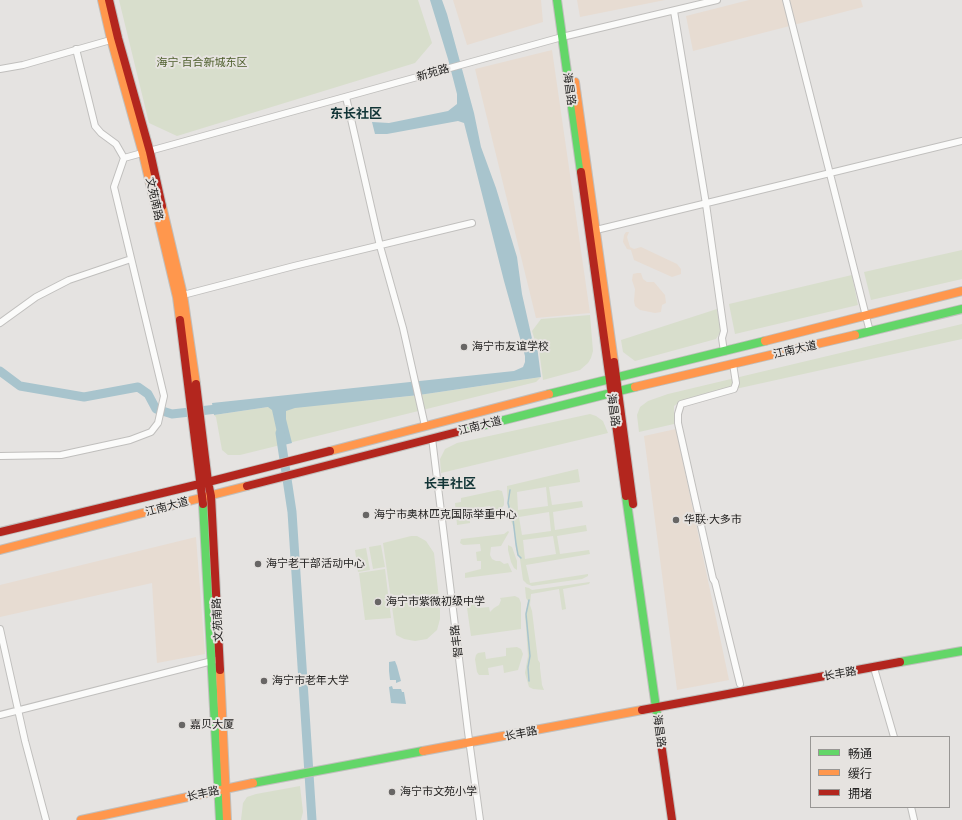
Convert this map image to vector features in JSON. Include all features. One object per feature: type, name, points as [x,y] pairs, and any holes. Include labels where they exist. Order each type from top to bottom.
[{"type":"main road","name":"文苑南路","points":[[102,0],[146,153],[184,295],[194,399]]},
{"type":"main road","name":"文苑南路","points":[[110,0],[114,39]]},
{"type":"main road","name":"海昌路","points":[[557,0],[565,36],[612,378],[659,707],[677,820]]},
{"type":"main road","name":"海昌路","points":[[563,0],[565,36]]},
{"type":"main road","name":"文苑南路","points":[[146,153],[178,297],[207,497],[223,789],[227,820]]},
{"type":"main road","name":"江南大道","points":[[0,532],[266,468],[506,404],[724,352],[962,291]]},
{"type":"main road","name":"江南大道","points":[[0,550],[614,392],[962,309]]},
{"type":"main road","name":"长丰路","points":[[81,820],[223,789],[326,769],[470,744],[659,707],[962,651]]},
{"type":"main road","name":"海昌路","points":[[659,707],[672,820]]},
{"type":"main road","name":"文苑南路","points":[[220,820],[223,789]]},
{"type":"street","name":"新苑路","points":[[124,158],[565,36],[717,0]]},
{"type":"street","points":[[786,0],[870,332]]},
{"type":"street","points":[[674,11],[706,204],[724,331],[722,338],[724,352]]},
{"type":"street","points":[[0,70],[114,39]]},
{"type":"street","points":[[0,456],[61,455],[130,440],[151,432],[158,421],[164,396],[114,187],[124,158],[116,144],[101,133],[95,126],[76,49]]},
{"type":"street","points":[[346,97],[380,246],[402,328],[425,426]]},
{"type":"street","points":[[592,231],[962,141]]},
{"type":"street","points":[[184,295],[294,266],[472,223]]},
{"type":"street","points":[[0,323],[36,297],[69,280],[131,260]]},
{"type":"street","points":[[734,364],[736,383],[734,389],[681,404],[678,414],[678,423],[713,579],[740,684]]},
{"type":"street","name":"智丰路","points":[[432,438],[480,820]]},
{"type":"street","points":[[0,629],[18,711],[46,820]]},
{"type":"street","points":[[0,715],[216,660]]},
{"type":"street","points":[[874,668],[894,736]]},
{"type":"street","points":[[911,808],[914,820]]},
{"type":"shaded area","points":[[453,0],[541,0],[543,22],[467,45]]},
{"type":"shaded area","points":[[577,0],[665,0],[580,17]]},
{"type":"shaded area","points":[[749,0],[861,0],[863,7],[693,51],[686,16]]},
{"type":"shaded area","points":[[552,50],[590,313],[536,318],[475,69]]},
{"type":"shaded area","points":[[626,232],[629,232],[627,237],[630,247],[634,249],[641,247],[677,264],[681,269],[681,274],[672,277],[634,260],[631,250],[627,249],[623,242]]},
{"type":"shaded area","points":[[641,273],[643,279],[647,282],[654,282],[665,295],[666,303],[662,305],[661,312],[655,313],[640,310],[635,306],[635,289],[632,280],[633,274]]},
{"type":"shaded area","points":[[676,429],[729,680],[677,690],[644,436]]},
{"type":"shaded area","points":[[196,537],[205,654],[157,663],[152,583],[0,617],[0,585]]},
{"type":"green space","name":"海宁·百合新城东区","points":[[119,0],[418,0],[432,43],[415,63],[177,136],[149,123]]},
{"type":"green space","points":[[962,250],[962,279],[871,300],[864,272]]},
{"type":"green space","points":[[852,275],[858,305],[735,334],[729,304]]},
{"type":"green space","points":[[717,309],[721,331],[716,339],[635,361],[623,352],[621,340]]},
{"type":"green space","points":[[590,315],[593,351],[588,363],[580,370],[543,380],[538,342],[535,341],[532,331],[541,319]]},
{"type":"green space","points":[[962,324],[962,339],[681,401],[674,406],[674,424],[639,432],[637,415],[640,407],[648,401],[668,394]]},
{"type":"green space","points":[[541,377],[536,382],[240,455],[228,455],[222,450],[216,417],[214,415],[268,407],[373,400],[419,395]]},
{"type":"green space","points":[[590,414],[603,421],[608,433],[441,473],[440,459],[445,449],[457,443]]},
{"type":"green space","points":[[578,469],[580,482],[549,487],[552,505],[582,501],[583,507],[553,512],[555,530],[586,525],[587,531],[557,536],[560,554],[589,550],[590,554],[526,565],[530,583],[588,574],[588,576],[582,579],[532,586],[523,580],[520,559],[516,549],[514,529],[508,512],[507,486]],"holes":[[[546,487],[548,506],[518,510],[517,492]],[[549,512],[551,531],[522,535],[519,517]],[[553,536],[556,554],[525,559],[523,540]]]},
{"type":"green space","points":[[498,490],[502,491],[504,499],[504,505],[501,509],[501,516],[491,517],[490,506],[469,509],[470,523],[457,525],[455,503],[461,502],[461,498]]},
{"type":"green space","points":[[508,531],[509,532],[501,546],[491,547],[490,555],[492,559],[496,561],[500,561],[504,564],[508,563],[512,572],[465,578],[465,573],[481,569],[481,561],[477,561],[476,552],[481,551],[480,544],[463,545],[460,543],[461,539],[504,534]]},
{"type":"green space","points":[[411,536],[417,536],[426,541],[434,553],[440,608],[440,619],[437,630],[427,639],[415,641],[404,639],[396,635],[383,543]]},
{"type":"green space","points":[[381,545],[385,567],[373,569],[369,547]]},
{"type":"green space","points":[[508,545],[512,547],[517,561],[517,570],[511,562]]},
{"type":"green space","points":[[366,548],[370,570],[358,572],[355,550]]},
{"type":"green space","points":[[385,569],[391,618],[365,620],[359,573]]},
{"type":"green space","points":[[590,582],[589,584],[563,589],[566,609],[562,610],[559,589],[531,594],[530,605],[544,690],[529,687],[525,673],[528,656],[525,617],[528,601],[526,598],[525,587],[532,590]]},
{"type":"green space","points":[[515,596],[519,598],[521,603],[521,629],[471,636],[467,608],[468,603],[477,600],[479,608],[489,607],[490,612],[499,605],[501,600],[500,598]]},
{"type":"green space","points":[[517,647],[521,649],[523,654],[518,670],[504,673],[503,665],[488,668],[489,675],[479,675],[477,672],[475,659],[478,653],[485,652],[486,659],[506,656],[506,648]]},
{"type":"green space","points":[[300,786],[303,812],[301,820],[241,820],[243,803],[247,797]]},
{"type":"water","points":[[430,0],[442,0],[447,14],[474,113],[481,147],[496,188],[517,257],[522,294],[533,343],[537,346],[541,377],[419,395],[295,408],[286,411],[286,419],[292,443],[280,446],[272,410],[268,407],[214,415],[212,403],[514,371],[523,367],[525,362],[525,356],[504,281],[464,123],[458,121],[387,134],[375,134],[372,122],[389,123],[448,111],[457,104],[457,94],[448,59]]},
{"type":"water","points":[[395,661],[401,681],[396,683],[396,680],[390,680],[389,671],[389,662]]},
{"type":"water","points":[[392,686],[393,689],[401,689],[402,692],[404,692],[406,704],[391,703],[389,687]]},
{"type":"waterway","points":[[0,371],[20,386],[84,397],[138,387],[148,394],[156,409],[172,414],[226,408]]},
{"type":"waterway","points":[[280,433],[292,512],[312,820]]},
{"type":"waterway","points":[[510,490],[508,503],[513,519],[518,555],[521,558]]},
{"type":"waterway","points":[[529,600],[526,614],[530,656],[528,667],[529,681]]},
{"type":"traffic: fast","points":[[557,0],[581,172]]},
{"type":"traffic: fast","points":[[855,335],[962,309]]},
{"type":"traffic: fast","points":[[549,394],[765,341]]},
{"type":"traffic: fast","points":[[461,431],[635,387]]},
{"type":"traffic: fast","points":[[626,496],[660,736]]},
{"type":"traffic: fast","points":[[203,504],[220,820]]},
{"type":"traffic: fast","points":[[900,662],[962,651]]},
{"type":"traffic: fast","points":[[253,783],[423,751]]},
{"type":"traffic: slow","points":[[102,0],[111,39],[143,154],[177,297],[180,320]]},
{"type":"traffic: slow","points":[[575,82],[614,362]]},
{"type":"traffic: slow","points":[[162,206],[183,295],[196,384]]},
{"type":"traffic: slow","points":[[765,341],[962,291]]},
{"type":"traffic: slow","points":[[635,387],[855,335]]},
{"type":"traffic: slow","points":[[330,451],[549,394]]},
{"type":"traffic: slow","points":[[0,550],[247,486]]},
{"type":"traffic: slow","points":[[220,670],[227,820]]},
{"type":"traffic: slow","points":[[423,751],[642,710]]},
{"type":"traffic: slow","points":[[81,820],[253,783]]},
{"type":"traffic: jam","points":[[109,0],[118,38],[150,152],[162,206]]},
{"type":"traffic: jam","points":[[581,172],[626,496]]},
{"type":"traffic: jam","points":[[180,320],[203,504]]},
{"type":"traffic: jam","points":[[614,362],[633,504]]},
{"type":"traffic: jam","points":[[196,384],[211,496],[220,670]]},
{"type":"traffic: jam","points":[[247,486],[461,431]]},
{"type":"traffic: jam","points":[[0,532],[330,451]]},
{"type":"traffic: jam","points":[[642,710],[900,662]]},
{"type":"traffic: jam","points":[[660,736],[672,820]]},
{"type":"place","name":"海宁市友谊学校","points":[[464,347]]},
{"type":"place","name":"海宁市奥林匹克国际举重中心","points":[[366,515]]},
{"type":"place","name":"华联·大多市","points":[[676,520]]},
{"type":"place","name":"海宁老干部活动中心","points":[[258,564]]},
{"type":"place","name":"海宁市紫微初级中学","points":[[378,602]]},
{"type":"place","name":"海宁市老年大学","points":[[264,681]]},
{"type":"place","name":"嘉贝大厦","points":[[182,725]]},
{"type":"place","name":"海宁市文苑小学","points":[[392,792]]},
{"type":"district","name":"东长社区","points":[[356,114]]},
{"type":"district","name":"长丰社区","points":[[450,484]]}]
